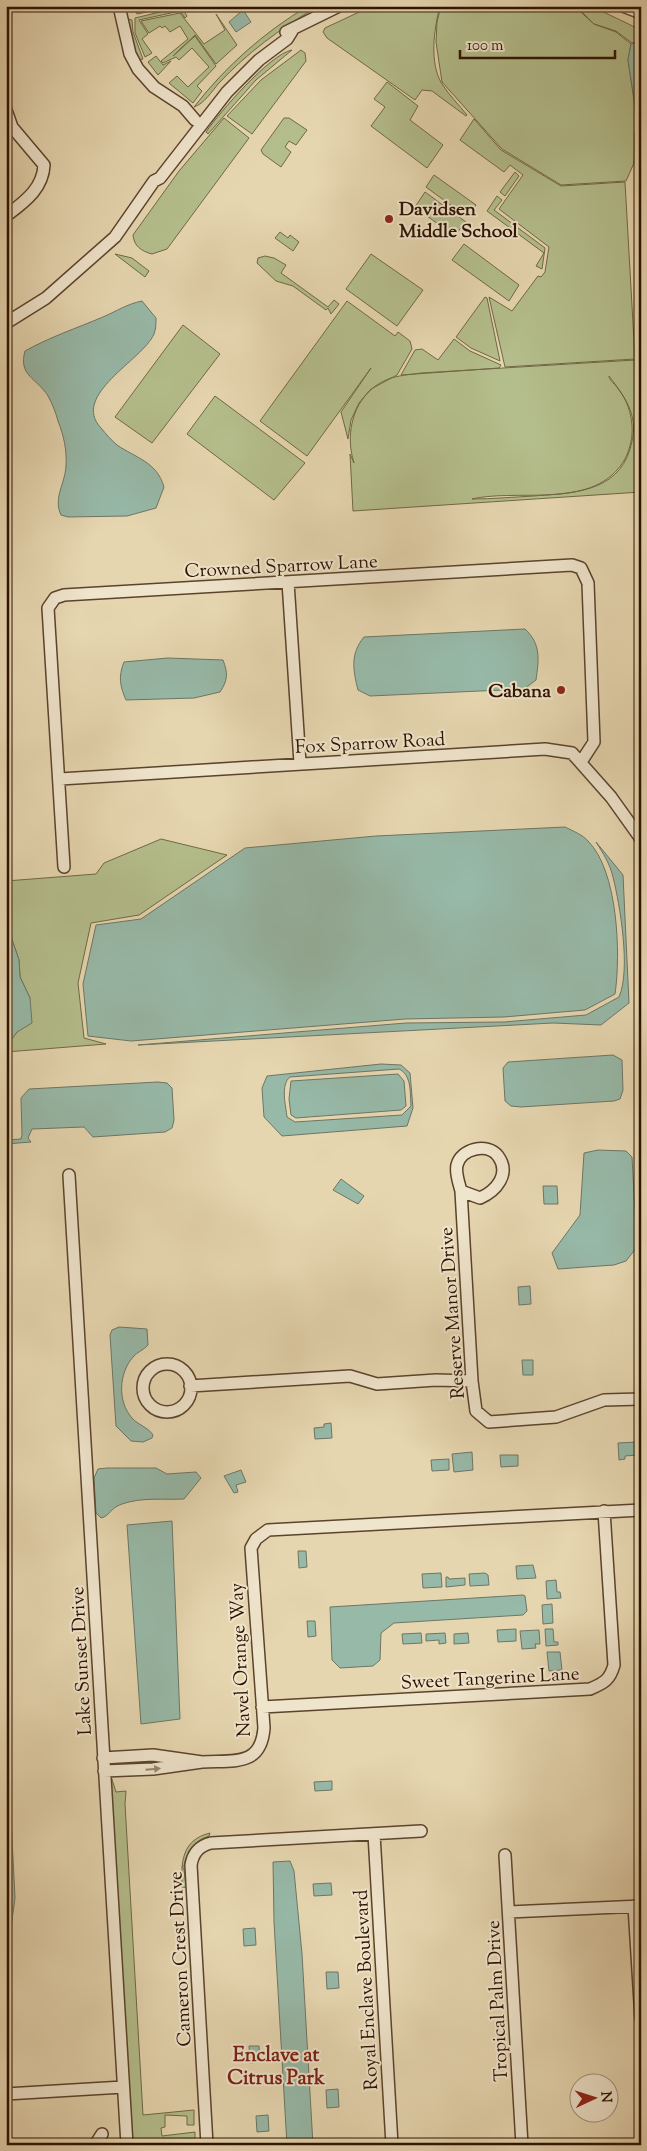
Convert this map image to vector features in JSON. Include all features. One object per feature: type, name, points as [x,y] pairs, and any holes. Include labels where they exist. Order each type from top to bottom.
[{"type":"street","points":[[120,6],[130,54],[138,69],[154,87],[183,106],[195,120]]},
{"type":"street","points":[[6,323],[46,298],[115,237],[154,181],[156,174],[195,120],[223,86],[256,54],[283,33],[292,31],[339,6]]},
{"type":"street","points":[[623,6],[641,13]]},
{"type":"street","points":[[154,181],[160,178],[227,92],[259,60],[287,39],[292,31]]},
{"type":"street","points":[[6,110],[12,127],[44,165],[44,178],[35,192],[6,216]]},
{"type":"street","name":"Crowned Sparrow Lane","points":[[64,867],[48,608],[56,598],[64,594],[572,565],[581,568],[588,583],[594,742],[581,762]]},
{"type":"street","points":[[288,582],[300,763]]},
{"type":"street","name":"Fox Sparrow Road","points":[[60,779],[544,749],[572,753],[612,797],[641,839]]},
{"type":"street","name":"Reserve Manor Drive","points":[[461,1192],[480,1198],[492,1193],[500,1184],[503,1170],[497,1156],[487,1149],[474,1148],[463,1154],[457,1165],[461,1192],[472,1381],[476,1410],[489,1422],[556,1417],[604,1400],[641,1399]]},
{"type":"street","name":"Lake Sunset Drive","points":[[70,1175],[126,2145]]},
{"type":"street","points":[[164,1364],[179,1368],[184,1372],[190,1386],[186,1402],[173,1411],[165,1412],[150,1405],[143,1391],[146,1375],[157,1366],[164,1364]]},
{"type":"street","points":[[190,1386],[350,1376],[377,1384],[436,1380],[472,1381]]},
{"type":"street","points":[[604,1511],[641,1510]]},
{"type":"street","name":"Navel Orange Way","points":[[202,1762],[248,1759],[258,1752],[263,1742],[251,1548],[256,1539],[268,1530],[543,1517],[604,1511]]},
{"type":"street","name":"Sweet Tangerine Lane","points":[[262,1707],[590,1689],[606,1683],[611,1676],[614,1664],[604,1511]]},
{"type":"street","points":[[104,1758],[153,1756],[202,1762]]},
{"type":"street","points":[[104,1771],[153,1769],[202,1762]]},
{"type":"street","name":"Cameron Crest Drive","points":[[207,2145],[191,1874],[194,1854],[201,1846],[211,1843],[421,1831]]},
{"type":"street","name":"Royal Enclave Boulevard","points":[[374,1834],[392,2145]]},
{"type":"street","name":"Tropical Palm Drive","points":[[505,1855],[522,2145]]},
{"type":"street","points":[[509,1912],[637,1906],[641,2019]]},
{"type":"street","points":[[6,2094],[123,2087]]},
{"type":"street","points":[[95,2145],[102,2134]]},
{"type":"green space","points":[[160,6],[175,6],[137,14],[135,11]]},
{"type":"green space","points":[[308,6],[315,8],[289,24],[252,52],[204,100],[194,107],[246,51],[291,16]]},
{"type":"green space","points":[[372,6],[440,6],[434,46],[435,66],[442,84],[466,116],[432,91],[422,90],[415,100],[327,38],[323,32],[325,28]]},
{"type":"green space","points":[[441,6],[574,6],[594,24],[616,32],[631,44],[628,60],[635,106],[636,129],[637,111],[641,112],[641,127],[638,129],[641,140],[636,143],[635,132],[634,163],[626,181],[561,185],[502,149],[442,82],[436,42],[437,22]]},
{"type":"green space","points":[[576,6],[591,6],[641,30],[641,41],[632,43],[616,31],[594,24]]},
{"type":"green space","points":[[181,7],[187,16],[185,18],[180,11],[139,20],[148,34],[142,39],[152,53],[145,57],[135,33],[135,18]]},
{"type":"green space","points":[[180,13],[204,44],[225,30],[216,14],[237,45],[216,64],[195,35],[173,56],[195,36],[216,66],[197,86],[202,91],[193,103],[169,83],[177,76],[188,87],[209,67],[192,48],[179,60],[176,57],[163,63],[161,61],[188,39],[180,26],[170,32],[165,26],[162,28],[160,26],[149,33],[141,21]]},
{"type":"green space","points":[[128,19],[132,20],[133,32],[143,59],[139,60],[133,47]]},
{"type":"green space","points":[[292,50],[256,80],[208,134],[206,132],[246,85],[271,62]]},
{"type":"green space","points":[[301,50],[305,53],[306,61],[252,134],[227,116],[261,80]]},
{"type":"green space","points":[[156,56],[163,65],[171,61],[158,75],[148,62]]},
{"type":"green space","points":[[387,82],[418,106],[410,120],[443,145],[427,168],[371,126],[385,107],[374,99]]},
{"type":"green space","points":[[224,118],[249,138],[167,249],[152,254],[141,250],[135,242],[133,235],[179,171]]},
{"type":"green space","points":[[284,118],[289,118],[307,130],[296,145],[289,141],[285,147],[291,152],[281,167],[263,154],[261,150]]},
{"type":"green space","points":[[474,119],[501,150],[561,186],[625,182],[635,359],[505,367],[489,297],[512,311],[538,276],[541,277],[545,272],[549,247],[499,209],[523,175],[510,165],[504,172],[460,140]]},
{"type":"green space","points":[[515,172],[519,176],[505,196],[500,192]]},
{"type":"green space","points":[[434,175],[476,205],[467,217],[426,187]]},
{"type":"green space","points":[[425,192],[466,222],[454,236],[415,207]]},
{"type":"green space","points":[[497,196],[502,200],[494,210],[545,248],[542,269],[536,266],[544,253],[487,211]]},
{"type":"green space","points":[[280,232],[288,238],[290,235],[299,242],[293,251],[275,238]]},
{"type":"green space","points":[[464,244],[519,285],[509,301],[452,260]]},
{"type":"green space","points":[[115,254],[132,258],[149,271],[145,277]]},
{"type":"green space","points":[[371,254],[423,290],[397,326],[346,289]]},
{"type":"green space","points":[[265,256],[274,258],[286,265],[281,273],[328,307],[334,300],[339,304],[331,314],[328,308],[326,310],[293,286],[276,281],[257,263],[258,258]]},
{"type":"green space","points":[[485,297],[487,298],[500,361],[471,348],[456,337]]},
{"type":"green space","points":[[347,301],[395,336],[398,332],[410,341],[412,349],[397,375],[371,389],[359,403],[351,420],[348,439],[341,412],[371,368],[307,456],[260,421]]},
{"type":"green space","points":[[183,325],[220,354],[152,443],[115,417]]},
{"type":"green space","points":[[454,339],[470,351],[501,365],[499,368],[401,375],[415,350],[422,349],[438,360]]},
{"type":"green space","points":[[635,360],[641,492],[353,511],[350,454],[354,463],[350,439],[354,415],[359,404],[375,386],[399,376],[421,373]],"holes":[[[624,398],[630,409],[633,427],[633,438],[624,464],[615,474],[604,482],[591,488],[576,492],[595,486],[612,475],[625,459],[632,438],[630,411]],[[553,494],[472,499],[491,496]]]},
{"type":"green space","points":[[215,396],[305,463],[274,500],[187,434]]},
{"type":"green space","points":[[161,839],[227,855],[139,915],[91,923],[78,983],[84,1038],[106,1044],[6,1052],[6,1047],[17,1032],[30,998],[20,977],[19,960],[6,922],[6,881],[96,874],[104,863]]},
{"type":"green space","points":[[108,1767],[116,1792],[126,1791],[125,1804],[143,2115],[194,2110],[194,2125],[187,2125],[187,2116],[165,2115],[165,2127],[161,2128],[162,2136],[195,2132],[195,2139],[162,2139],[162,2145],[133,2145]]},
{"type":"green space","points":[[210,1833],[209,1836],[192,1847],[184,1866],[182,1866],[188,1847],[193,1841],[200,1836]]},
{"type":"green space","points":[[182,1866],[186,1887],[182,1888],[182,1879]]},
{"type":"shaded area","points":[[243,10],[251,22],[236,32],[229,22]]},
{"type":"shaded area","points":[[641,42],[641,109],[635,106],[628,60],[631,44]]},
{"type":"shaded area","points":[[142,301],[156,318],[154,334],[137,355],[101,391],[95,403],[94,416],[101,428],[115,443],[151,466],[161,479],[164,487],[156,508],[127,516],[68,517],[61,515],[58,503],[66,460],[63,438],[55,411],[48,396],[26,371],[24,366],[25,351]]},
{"type":"shaded area","points":[[525,629],[534,640],[538,652],[538,665],[536,680],[524,689],[370,696],[358,690],[354,662],[356,650],[364,637]]},
{"type":"shaded area","points":[[168,658],[223,660],[226,669],[226,680],[223,688],[220,692],[194,698],[126,700],[120,681],[124,662]]},
{"type":"shaded area","points":[[565,827],[586,839],[598,855],[606,872],[615,914],[618,957],[615,994],[585,1010],[504,1017],[405,1019],[131,1041],[88,1036],[83,984],[96,925],[141,919],[245,848],[376,836]]},
{"type":"shaded area","points":[[596,842],[623,875],[629,1003],[601,1025],[553,1023],[138,1045],[406,1023],[504,1022],[586,1015],[619,997],[624,971],[623,937],[616,889],[610,868]]},
{"type":"shaded area","points":[[6,922],[19,960],[20,977],[30,998],[32,1023],[17,1032],[6,1047]]},
{"type":"shaded area","points":[[613,1055],[622,1060],[623,1090],[620,1099],[614,1101],[521,1107],[511,1106],[505,1101],[503,1068],[508,1062]]},
{"type":"shaded area","points":[[381,1064],[401,1065],[410,1073],[413,1108],[407,1126],[282,1136],[264,1117],[262,1088],[267,1076]],"holes":[[[399,1069],[403,1072],[410,1085],[411,1106],[402,1115],[295,1122],[287,1117],[284,1090],[290,1077]]]},
{"type":"shaded area","points":[[398,1074],[404,1081],[406,1106],[401,1110],[296,1118],[291,1115],[289,1099],[291,1081]]},
{"type":"shaded area","points":[[167,1083],[172,1088],[174,1120],[172,1128],[165,1132],[93,1137],[84,1127],[32,1129],[28,1138],[31,1142],[6,1144],[6,1140],[21,1139],[21,1098],[29,1089]]},
{"type":"shaded area","points":[[598,1150],[626,1151],[632,1157],[637,1247],[626,1261],[614,1265],[558,1269],[552,1253],[580,1215],[584,1153]]},
{"type":"shaded area","points":[[341,1179],[364,1196],[358,1204],[333,1190]]},
{"type":"shaded area","points":[[543,1186],[557,1186],[558,1204],[544,1204]]},
{"type":"shaded area","points":[[530,1286],[531,1304],[519,1305],[518,1287]]},
{"type":"shaded area","points":[[119,1327],[147,1329],[148,1345],[135,1355],[128,1364],[122,1387],[122,1395],[127,1411],[134,1420],[153,1435],[152,1438],[143,1442],[131,1441],[116,1426],[110,1335],[112,1330]]},
{"type":"shaded area","points":[[522,1360],[533,1360],[533,1375],[523,1375]]},
{"type":"shaded area","points":[[331,1423],[332,1438],[315,1439],[314,1428],[324,1427],[324,1424]]},
{"type":"shaded area","points":[[637,1442],[638,1455],[625,1456],[625,1459],[619,1460],[618,1443]]},
{"type":"shaded area","points":[[472,1452],[473,1470],[454,1472],[452,1454]]},
{"type":"shaded area","points":[[500,1455],[518,1455],[518,1466],[501,1467]]},
{"type":"shaded area","points":[[449,1459],[449,1470],[432,1471],[431,1460]]},
{"type":"shaded area","points":[[156,1468],[167,1474],[196,1472],[201,1478],[184,1499],[130,1502],[118,1506],[101,1518],[96,1513],[94,1478],[98,1469]]},
{"type":"shaded area","points":[[241,1470],[246,1482],[236,1485],[238,1492],[234,1493],[224,1476]]},
{"type":"shaded area","points":[[172,1521],[180,1719],[141,1724],[127,1525]]},
{"type":"shaded area","points":[[298,1551],[306,1551],[307,1567],[299,1568]]},
{"type":"shaded area","points":[[533,1565],[536,1578],[517,1579],[516,1566]]},
{"type":"shaded area","points":[[441,1573],[442,1587],[423,1588],[422,1574]]},
{"type":"shaded area","points":[[485,1573],[488,1575],[489,1585],[470,1586],[469,1574]]},
{"type":"shaded area","points":[[446,1577],[449,1579],[465,1578],[465,1585],[446,1587]]},
{"type":"shaded area","points":[[556,1580],[557,1592],[560,1592],[561,1598],[547,1599],[546,1581]]},
{"type":"shaded area","points":[[525,1596],[527,1611],[523,1615],[394,1623],[381,1633],[380,1660],[373,1666],[340,1668],[332,1660],[330,1607]]},
{"type":"shaded area","points":[[552,1604],[553,1623],[543,1624],[542,1605]]},
{"type":"shaded area","points":[[307,1621],[315,1621],[316,1636],[308,1637]]},
{"type":"shaded area","points":[[516,1629],[516,1641],[498,1642],[497,1630]]},
{"type":"shaded area","points":[[545,1629],[553,1629],[554,1642],[558,1642],[558,1645],[546,1646]]},
{"type":"shaded area","points":[[539,1630],[540,1644],[535,1644],[536,1648],[522,1649],[520,1631]]},
{"type":"shaded area","points":[[421,1633],[422,1643],[403,1644],[402,1634]]},
{"type":"shaded area","points":[[445,1633],[446,1643],[439,1644],[439,1640],[426,1641],[426,1634]]},
{"type":"shaded area","points":[[468,1633],[469,1643],[454,1644],[454,1634]]},
{"type":"shaded area","points":[[547,1652],[560,1652],[562,1670],[549,1671]]},
{"type":"shaded area","points":[[6,1717],[15,1898],[6,1965]]},
{"type":"shaded area","points":[[332,1781],[332,1790],[315,1791],[314,1782]]},
{"type":"shaded area","points":[[290,1861],[294,1871],[302,1954],[313,2145],[287,2145],[274,1922],[273,1862]]},
{"type":"shaded area","points":[[331,1883],[332,1895],[314,1896],[313,1884]]},
{"type":"shaded area","points":[[255,1928],[256,1945],[244,1946],[243,1929]]},
{"type":"shaded area","points":[[326,1972],[338,1972],[339,1988],[327,1989]]},
{"type":"shaded area","points":[[249,2046],[259,2046],[260,2062],[250,2063]]},
{"type":"shaded area","points":[[338,2089],[339,2107],[327,2108],[326,2090]]},
{"type":"shaded area","points":[[268,2115],[269,2131],[257,2132],[256,2116]]},
{"type":"place","name":"Davidsen Middle School","points":[[389,219]]},
{"type":"place","name":"Cabana","points":[[561,690]]},
{"type":"district","name":"Enclave at Citrus Park","points":[[276,2066]]}]
